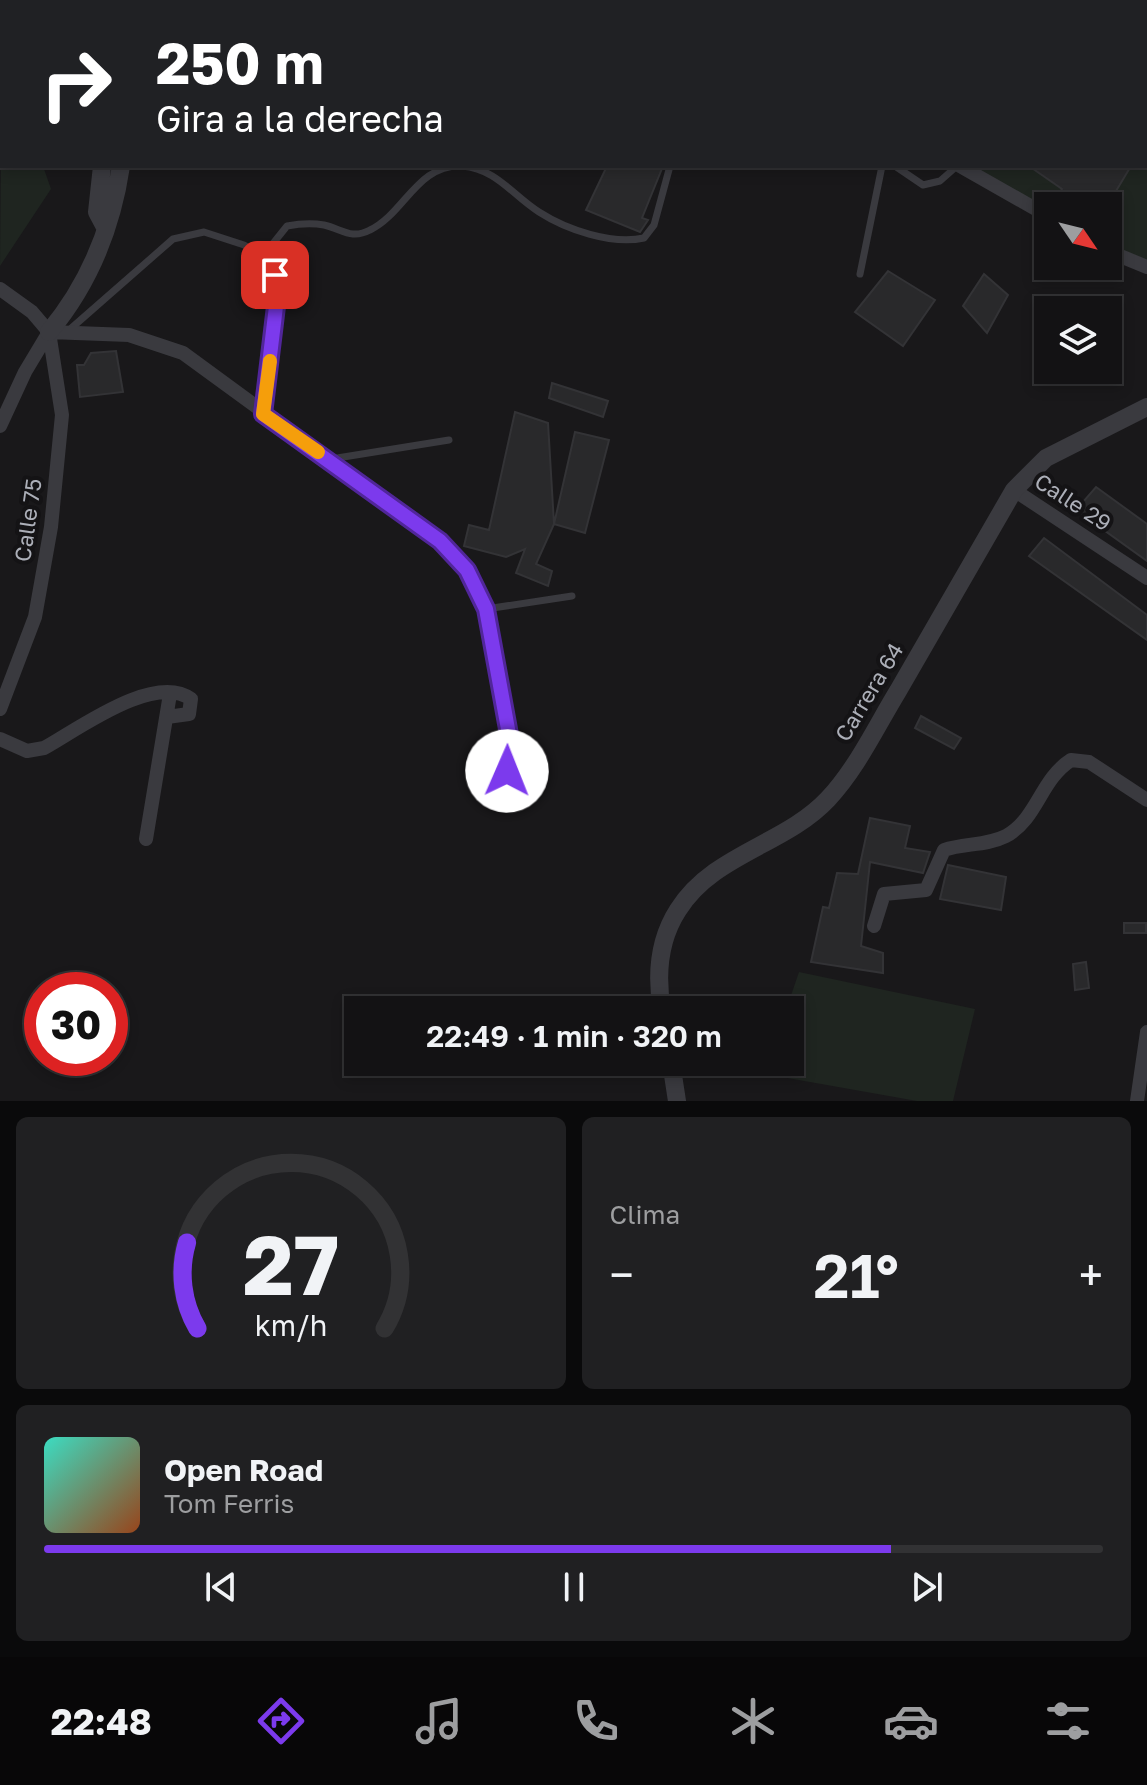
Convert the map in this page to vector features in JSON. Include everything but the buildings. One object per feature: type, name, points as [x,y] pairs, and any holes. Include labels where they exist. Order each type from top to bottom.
[{"type":"street","points":[[968,168],[989,172],[1034,206]]},
{"type":"street","points":[[100,172],[107,184],[120,171]]},
{"type":"street","points":[[0,426],[25,372],[58,332],[82,286],[106,229],[120,171]]},
{"type":"street","points":[[100,172],[97,212],[106,229]]},
{"type":"street","points":[[1122,257],[1147,267]]},
{"type":"street","points":[[0,289],[58,332],[129,335],[170,347],[196,361],[263,414],[440,541],[467,570],[486,609],[510,740],[507,771]]},
{"type":"street","name":"Calle 75","points":[[0,709],[35,617],[51,527],[62,415],[58,332]]},
{"type":"street","name":"Carrera 64","points":[[660,996],[657,980],[661,954],[679,908],[710,874],[800,823],[828,799],[862,752],[1014,490],[1046,458],[1147,407]]},
{"type":"street","name":"Calle 29","points":[[1014,490],[1147,578]]},
{"type":"street","points":[[0,739],[27,751],[44,748],[135,698],[170,694],[187,696],[192,710],[184,717],[167,717]]},
{"type":"street","points":[[146,839],[170,694]]},
{"type":"street","points":[[874,926],[884,894],[893,890],[926,890],[944,850],[1003,838],[1020,826],[1053,771],[1071,760],[1089,762],[1147,800]]},
{"type":"street","points":[[1137,1101],[1147,1032]]},
{"type":"street","points":[[673,1076],[677,1101]]},
{"type":"lane","points":[[263,256],[287,226],[325,225],[358,235],[373,229],[423,177],[448,168]]},
{"type":"lane","points":[[465,168],[491,173],[539,212],[618,242],[644,238],[654,225],[669,168]]},
{"type":"lane","points":[[860,274],[882,168]]},
{"type":"lane","points":[[898,168],[923,185],[940,181],[956,168]]},
{"type":"lane","points":[[58,332],[173,239],[204,232],[244,245],[263,256],[275,275],[277,298],[263,414]]},
{"type":"lane","points":[[329,459],[449,440]]},
{"type":"lane","points":[[486,609],[572,596]]},
{"type":"shaded area","points":[[1,168],[44,168],[51,189],[0,266]]},
{"type":"shaded area","points":[[967,168],[1147,168],[1147,263],[1122,253],[1122,192],[1034,192],[1034,204]]},
{"type":"shaded area","points":[[799,972],[975,1009],[953,1101],[917,1101],[776,1076],[804,1076],[804,996],[791,996]]},
{"type":"slow traffic","points":[[270,361],[263,414],[318,452]]},
{"type":"route","points":[[275,275],[277,298],[263,414],[440,541],[467,570],[486,609],[510,740],[507,771]]}]
